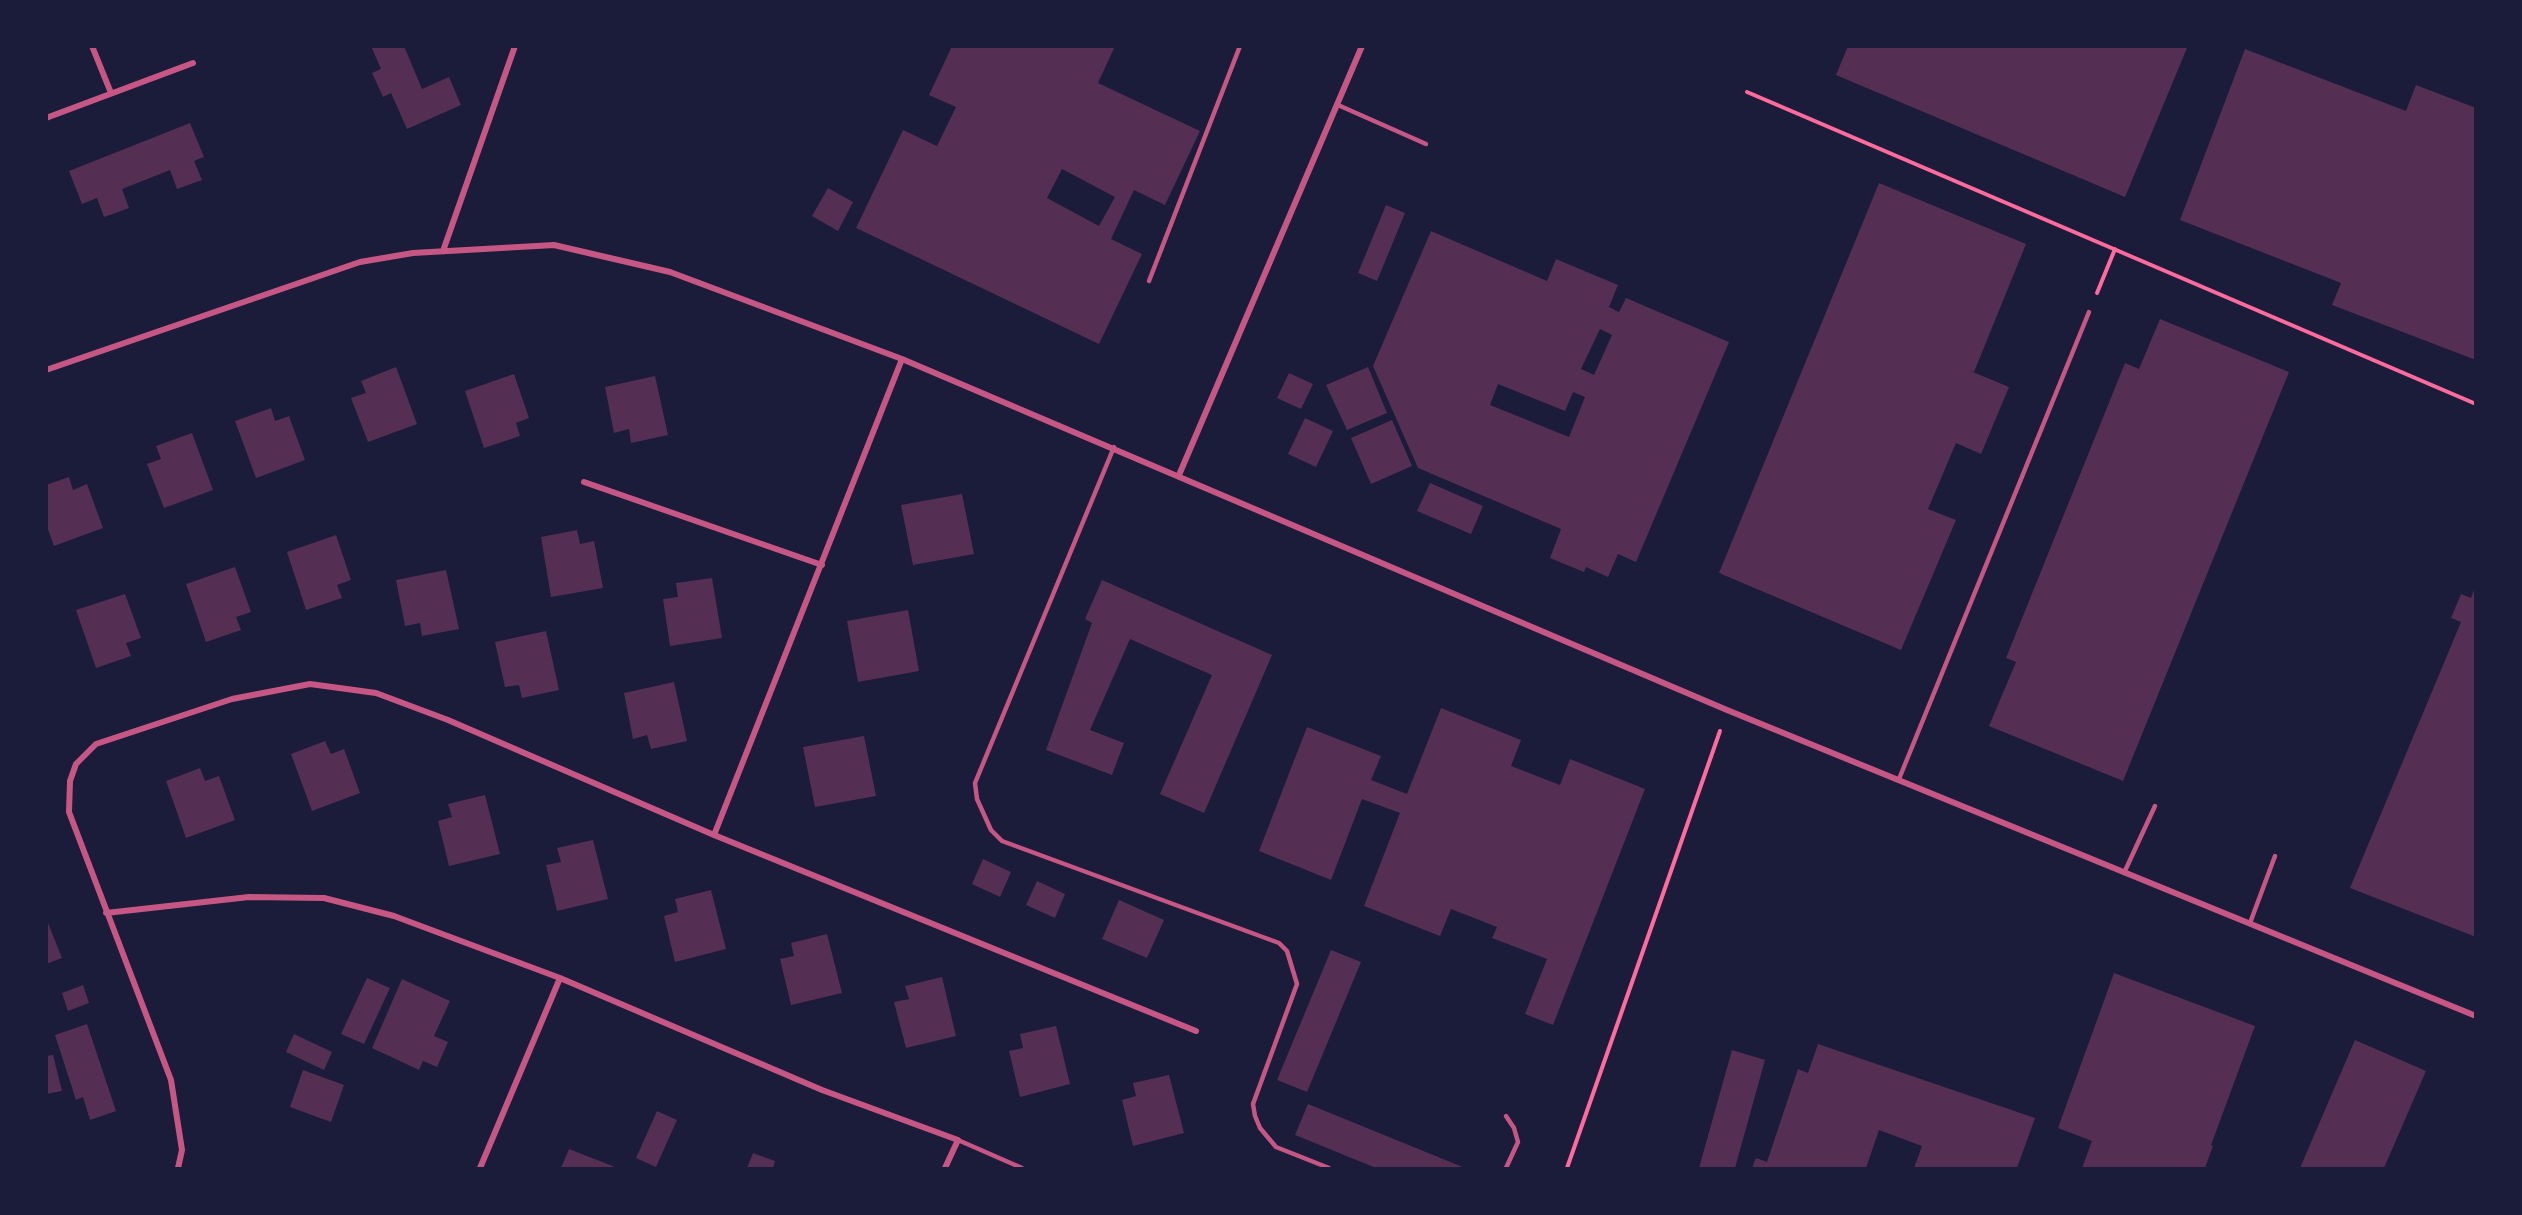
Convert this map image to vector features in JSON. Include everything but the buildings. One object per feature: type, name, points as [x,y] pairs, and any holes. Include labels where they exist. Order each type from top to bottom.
[{"type":"street","points":[[92,46],[111,93]]},
{"type":"street","points":[[443,252],[514,46]]},
{"type":"street","points":[[1179,475],[1362,46]]},
{"type":"street","points":[[46,118],[193,63]]},
{"type":"street","points":[[46,370],[360,262],[413,253],[554,245],[670,272],[902,359],[1114,447],[1727,710],[2475,1016]]},
{"type":"street","points":[[714,835],[902,359]]},
{"type":"street","points":[[584,482],[822,565]]},
{"type":"street","points":[[178,1168],[182,1150],[171,1080],[69,812],[70,781],[76,764],[96,744],[232,699],[310,684],[376,693],[448,720],[714,835],[1196,1031]]},
{"type":"street","points":[[106,914],[249,897],[324,898],[394,916],[560,978],[822,1090],[958,1140],[945,1168]]},
{"type":"street","points":[[480,1168],[560,978]]},
{"type":"lane","points":[[1149,281],[1240,46]]},
{"type":"lane","points":[[1338,105],[1426,144]]},
{"type":"lane","points":[[1899,779],[2089,312]]},
{"type":"lane","points":[[1114,447],[975,783],[977,799],[991,830],[1002,842],[1279,942],[1287,951],[1297,984],[1253,1104],[1254,1110],[1260,1128],[1275,1147],[1329,1168]]},
{"type":"lane","points":[[2124,873],[2155,806]]},
{"type":"lane","points":[[2250,923],[2275,856]]},
{"type":"lane","points":[[1506,1116],[1514,1128],[1518,1142],[1506,1168]]},
{"type":"lane","points":[[958,1140],[1022,1168]]},
{"type":"path","points":[[1747,92],[2475,404]]},
{"type":"path","points":[[2089,312],[2115,249]]},
{"type":"path","points":[[1567,1168],[1727,710]]}]
